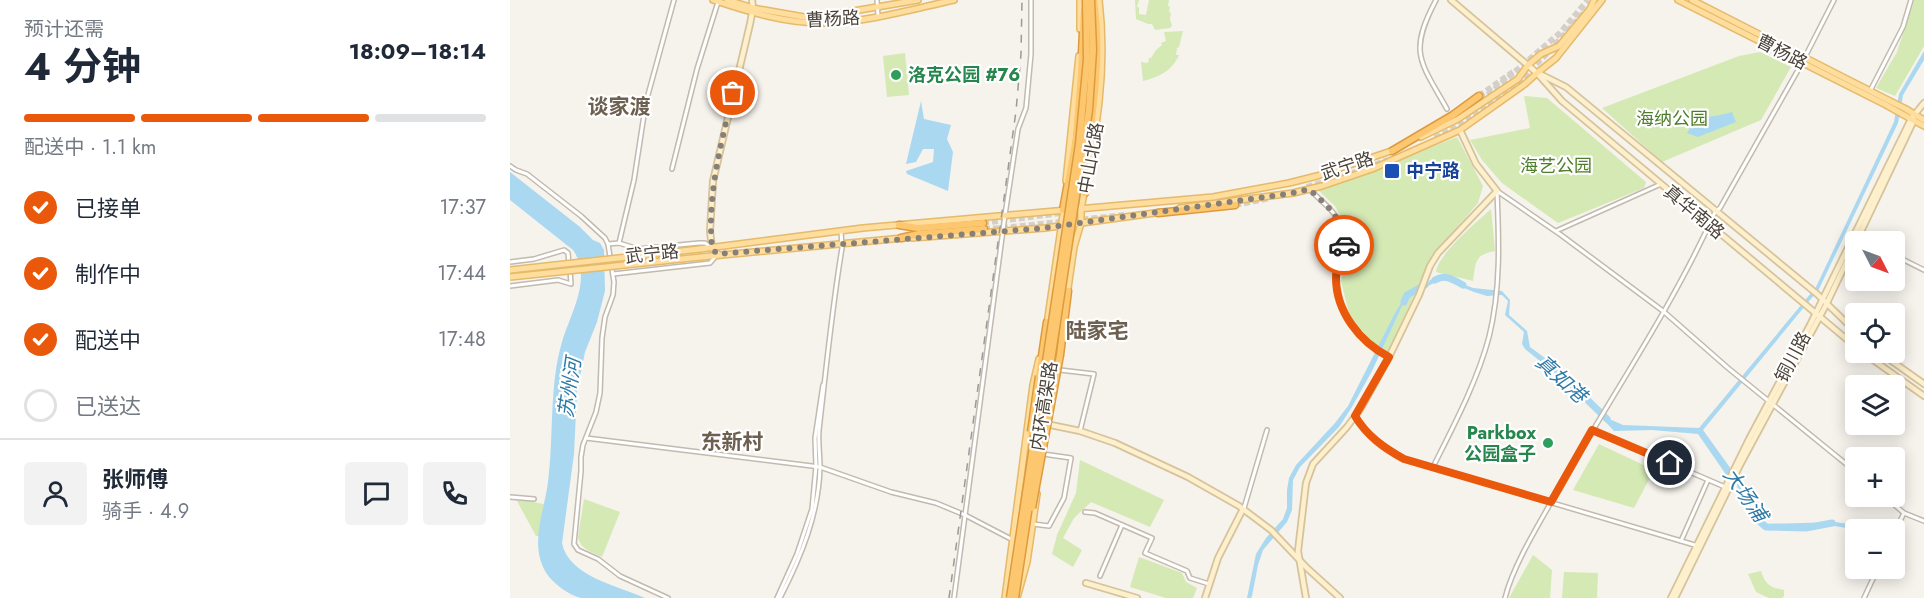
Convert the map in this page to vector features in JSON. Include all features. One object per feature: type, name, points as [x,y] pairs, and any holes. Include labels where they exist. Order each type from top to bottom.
[{"type":"highway","points":[[1063,210],[1076,138],[1082,74],[1085,0]]},
{"type":"highway","name":"内环高架路","points":[[1010,598],[1079,144],[1087,59],[1085,0]]},
{"type":"highway","points":[[1085,193],[1087,154],[1097,82],[1097,33],[1093,0]]},
{"type":"highway","name":"内环高架路","points":[[1016,598],[1089,110],[1093,50],[1093,0]]},
{"type":"highway","points":[[1392,151],[1453,115],[1479,96]]},
{"type":"highway","points":[[1158,213],[1235,205]]},
{"type":"highway","points":[[899,225],[918,228],[983,226],[902,238]]},
{"type":"highway","points":[[1024,535],[1034,500],[1060,355],[1068,291]]},
{"type":"highway","points":[[1027,484],[1029,450],[1047,322]]},
{"type":"main road","name":"曹杨路","points":[[727,0],[751,9],[804,17],[824,16],[918,0]]},
{"type":"main road","points":[[717,254],[712,248],[710,210],[713,181],[750,24],[750,0]]},
{"type":"main road","name":"曹杨路","points":[[715,1],[817,23],[828,23],[878,16],[954,0]]},
{"type":"main road","name":"中山北路","points":[[1005,598],[1033,385],[1047,322],[1062,226],[1080,51],[1080,0]]},
{"type":"main road","name":"中山北路","points":[[1016,598],[1029,548],[1074,248],[1081,223],[1094,146],[1101,91],[1102,41],[1099,0]]},
{"type":"main road","name":"真华南路","points":[[1451,0],[1537,73],[1563,101],[1845,338]]},
{"type":"main road","name":"武宁路","points":[[510,270],[841,231],[1005,214],[1213,197],[1257,190],[1317,176],[1392,151],[1458,118],[1518,79],[1540,54],[1559,46],[1590,9],[1594,0]]},
{"type":"main road","points":[[1537,73],[1556,58],[1602,0]]},
{"type":"main road","name":"曹杨路","points":[[1678,0],[1804,60]]},
{"type":"main road","name":"曹杨路","points":[[1692,0],[1913,118]]},
{"type":"main road","name":"武宁路","points":[[510,277],[717,254],[1062,226],[1293,193],[1372,169],[1460,130],[1537,73]]},
{"type":"main road","name":"真华南路","points":[[1537,73],[1566,87],[1817,294],[1823,303],[1845,322]]},
{"type":"main road","name":"铜川路","points":[[1860,231],[1913,118],[1924,103]]},
{"type":"main road","points":[[1913,118],[1924,120]]},
{"type":"main road","points":[[1913,118],[1924,126]]},
{"type":"main road","points":[[1306,598],[1299,559],[1299,542],[1308,473],[1318,455],[1355,416],[1389,357],[1438,253],[1497,191],[1476,164],[1460,130]]},
{"type":"main road","name":"铜川路","points":[[1673,598],[1733,474],[1845,260]]},
{"type":"main road","points":[[1878,363],[1924,396]]},
{"type":"main road","points":[[1894,363],[1924,384]]},
{"type":"main road","points":[[1028,422],[1080,431],[1106,439],[1176,471],[1243,509],[1271,530],[1340,598]]},
{"type":"main road","name":"铜川路","points":[[1698,546],[1725,487],[1730,482]]},
{"type":"main road","points":[[1205,598],[1218,558],[1243,509]]},
{"type":"main road","points":[[1086,583],[1137,598]]},
{"type":"street","points":[[619,243],[634,180],[646,102],[674,0]]},
{"type":"street","points":[[877,0],[878,16]]},
{"type":"street","points":[[954,598],[1005,214],[1018,129],[1026,108],[1031,54],[1031,0]]},
{"type":"street","points":[[1436,0],[1424,25],[1419,47],[1425,70],[1447,109]]},
{"type":"street","points":[[1505,598],[1515,571],[1551,502],[1663,311],[1715,212],[1720,208],[1804,60],[1834,0]]},
{"type":"street","points":[[1869,94],[1903,27],[1911,0]]},
{"type":"street","points":[[672,169],[715,1]]},
{"type":"street","points":[[510,166],[527,174],[581,216],[602,235],[608,244],[614,292],[610,307],[604,317],[600,393],[581,458],[573,540],[575,547],[620,576],[668,598]]},
{"type":"street","points":[[1556,231],[1661,184]]},
{"type":"street","points":[[1309,189],[1333,212],[1342,228],[1344,244],[1336,279],[1343,311],[1360,336],[1376,350],[1389,357]]},
{"type":"street","points":[[1497,191],[1556,231],[1663,311],[1744,381],[1845,463]]},
{"type":"street","points":[[1434,467],[1483,358],[1489,335],[1496,291],[1499,235],[1497,191]]},
{"type":"street","points":[[778,598],[812,509],[818,467],[815,438],[842,244],[841,231]]},
{"type":"street","points":[[608,244],[619,243],[636,249],[705,243],[712,248]]},
{"type":"street","points":[[510,261],[534,259],[560,250],[566,251],[572,284],[558,280],[510,286]]},
{"type":"street","points":[[613,274],[710,263],[717,254]]},
{"type":"street","points":[[1905,260],[1924,270]]},
{"type":"street","points":[[1060,370],[1096,374],[1080,431]]},
{"type":"street","points":[[1355,416],[1361,426],[1384,448],[1404,459],[1698,546]]},
{"type":"street","points":[[1243,509],[1267,430]]},
{"type":"street","points":[[1592,430],[1725,487]]},
{"type":"street","points":[[586,438],[818,467],[891,492],[936,503],[966,515],[1029,548]]},
{"type":"street","points":[[1033,524],[1049,526],[1065,492],[1071,458],[1043,454]]},
{"type":"street","points":[[1681,541],[1708,480]]},
{"type":"street","points":[[510,497],[534,499]]},
{"type":"street","points":[[1897,507],[1904,513],[1924,521]]},
{"type":"street","points":[[1085,512],[1095,513],[1152,538],[1145,553],[1187,571],[1190,578],[1209,584]]},
{"type":"street","points":[[1901,519],[1904,513]]},
{"type":"street","points":[[1100,576],[1122,525]]},
{"type":"street","points":[[1864,598],[1873,579]]},
{"type":"green space","points":[[1135,0],[1139,0],[1137,7],[1139,7],[1139,14],[1146,15],[1149,0],[1169,0],[1172,26],[1155,30],[1152,24],[1136,19]]},
{"type":"green space","points":[[1914,0],[1924,0],[1924,46],[1895,96],[1876,88],[1897,52]]},
{"type":"green space","points":[[1183,31],[1177,48],[1176,55],[1179,55],[1173,65],[1160,75],[1143,81],[1141,62],[1148,63],[1149,58],[1162,45],[1161,43],[1166,41],[1164,33]]},
{"type":"green space","name":"海纳公园","points":[[1760,52],[1791,67],[1761,120],[1662,162],[1602,108],[1739,56]]},
{"type":"green space","name":"洛克公园 #76","points":[[905,53],[909,95],[887,97],[883,56]]},
{"type":"green space","name":"海艺公园","points":[[1524,96],[1547,98],[1646,182],[1644,188],[1558,223],[1502,183],[1482,160],[1470,140],[1530,128]]},
{"type":"green space","points":[[1457,137],[1483,186],[1478,203],[1432,257],[1388,352],[1375,344],[1350,318],[1341,281],[1348,244],[1346,227],[1335,206],[1318,190]]},
{"type":"green space","points":[[1491,209],[1495,251],[1477,260],[1473,281],[1436,272],[1443,256]]},
{"type":"green space","points":[[1599,444],[1654,470],[1634,508],[1573,490]]},
{"type":"green space","points":[[1080,460],[1164,500],[1150,527],[1091,502],[1074,518],[1063,538],[1082,550],[1073,567],[1052,554],[1057,535],[1076,493]]},
{"type":"green space","points":[[516,499],[544,504],[539,536],[536,536]]},
{"type":"green space","points":[[584,499],[620,512],[602,557],[587,550],[579,541]]},
{"type":"green space","points":[[1533,555],[1552,570],[1550,598],[1509,598]]},
{"type":"green space","points":[[1139,557],[1182,573],[1186,582],[1197,588],[1193,598],[1166,598],[1130,587]]},
{"type":"green space","points":[[1761,571],[1769,585],[1784,590],[1782,598],[1769,598],[1756,592],[1748,574]]},
{"type":"green space","points":[[1564,572],[1598,573],[1597,598],[1562,598]]},
{"type":"water","points":[[1924,51],[1924,60],[1903,95],[1898,123],[1819,289],[1703,430],[1731,469],[1727,476],[1698,434],[1652,430],[1614,431],[1589,404],[1525,349],[1522,344],[1524,332],[1505,315],[1508,301],[1502,295],[1487,296],[1442,279],[1424,288],[1430,280],[1442,276],[1473,288],[1502,291],[1510,300],[1509,315],[1527,331],[1530,347],[1553,364],[1607,418],[1623,425],[1699,428],[1816,287],[1894,122],[1899,94]]},
{"type":"water","points":[[921,101],[924,119],[951,125],[947,139],[953,152],[948,191],[907,174],[906,171],[933,162],[934,149],[923,149],[916,162],[906,164]]},
{"type":"water","points":[[1732,112],[1736,122],[1698,137],[1687,133],[1696,119]]},
{"type":"water","name":"苏州河","points":[[510,172],[580,227],[593,240],[600,243],[604,250],[605,291],[597,322],[585,352],[577,391],[574,454],[562,543],[566,554],[584,572],[645,598],[578,597],[566,592],[554,582],[546,573],[541,562],[538,536],[550,465],[555,376],[562,342],[578,296],[581,272],[579,261],[573,250],[510,200]]},
{"type":"water","points":[[1419,286],[1407,295],[1372,371],[1339,427],[1300,467],[1293,480],[1292,510],[1287,522],[1263,550],[1252,596],[1247,598],[1256,554],[1266,538],[1283,519],[1287,508],[1289,478],[1296,465],[1348,406],[1395,313],[1407,294]]},
{"type":"water","points":[[1737,481],[1759,521],[1767,524],[1834,522],[1845,523],[1845,528],[1823,524],[1806,528],[1766,527],[1757,523],[1738,493]]},
{"type":"waterway","name":"真如港","points":[[1435,280],[1446,277],[1463,285]]},
{"type":"waterway","name":"真如港","points":[[1404,302],[1407,295],[1425,285]]},
{"type":"waterway","name":"真如港","points":[[1568,381],[1607,419]]},
{"type":"waterway","name":"大场浦","points":[[1759,521],[1766,527],[1806,528],[1832,523]]},
{"type":"tunnel","points":[[1481,101],[1560,33],[1588,0]]},
{"type":"tunnel","points":[[1435,138],[1478,113],[1517,82],[1586,10]]},
{"type":"tunnel","points":[[1479,96],[1513,72]]},
{"type":"tunnel","points":[[1307,187],[1388,160]]},
{"type":"tunnel","points":[[1235,205],[1270,198]]},
{"type":"tunnel","points":[[983,223],[1069,212]]},
{"type":"tunnel","points":[[984,229],[1125,215]]},
{"type":"railway","points":[[949,598],[1016,111],[1021,54],[1022,0]]},
{"type":"way so far","points":[[733,93],[713,181],[710,210],[712,248],[717,254],[1045,228],[1309,189],[1338,218],[1344,245]]},
{"type":"place","name":"洛克公园 #76","points":[[896,75]]},
{"type":"place","name":"中宁路","points":[[1392,171]]},
{"type":"place","name":"Parkbox 公园盒子","points":[[1548,443]]},
{"type":"district","name":"谈家渡","points":[[619,107]]},
{"type":"district","name":"陆家宅","points":[[1097,331]]},
{"type":"district","name":"东新村","points":[[732,442]]},
{"type":"route","points":[[1344,245],[1336,279],[1343,311],[1360,336],[1376,350],[1389,357],[1355,416],[1361,426],[1384,448],[1404,459],[1551,502],[1592,430],[1670,463]]}]
